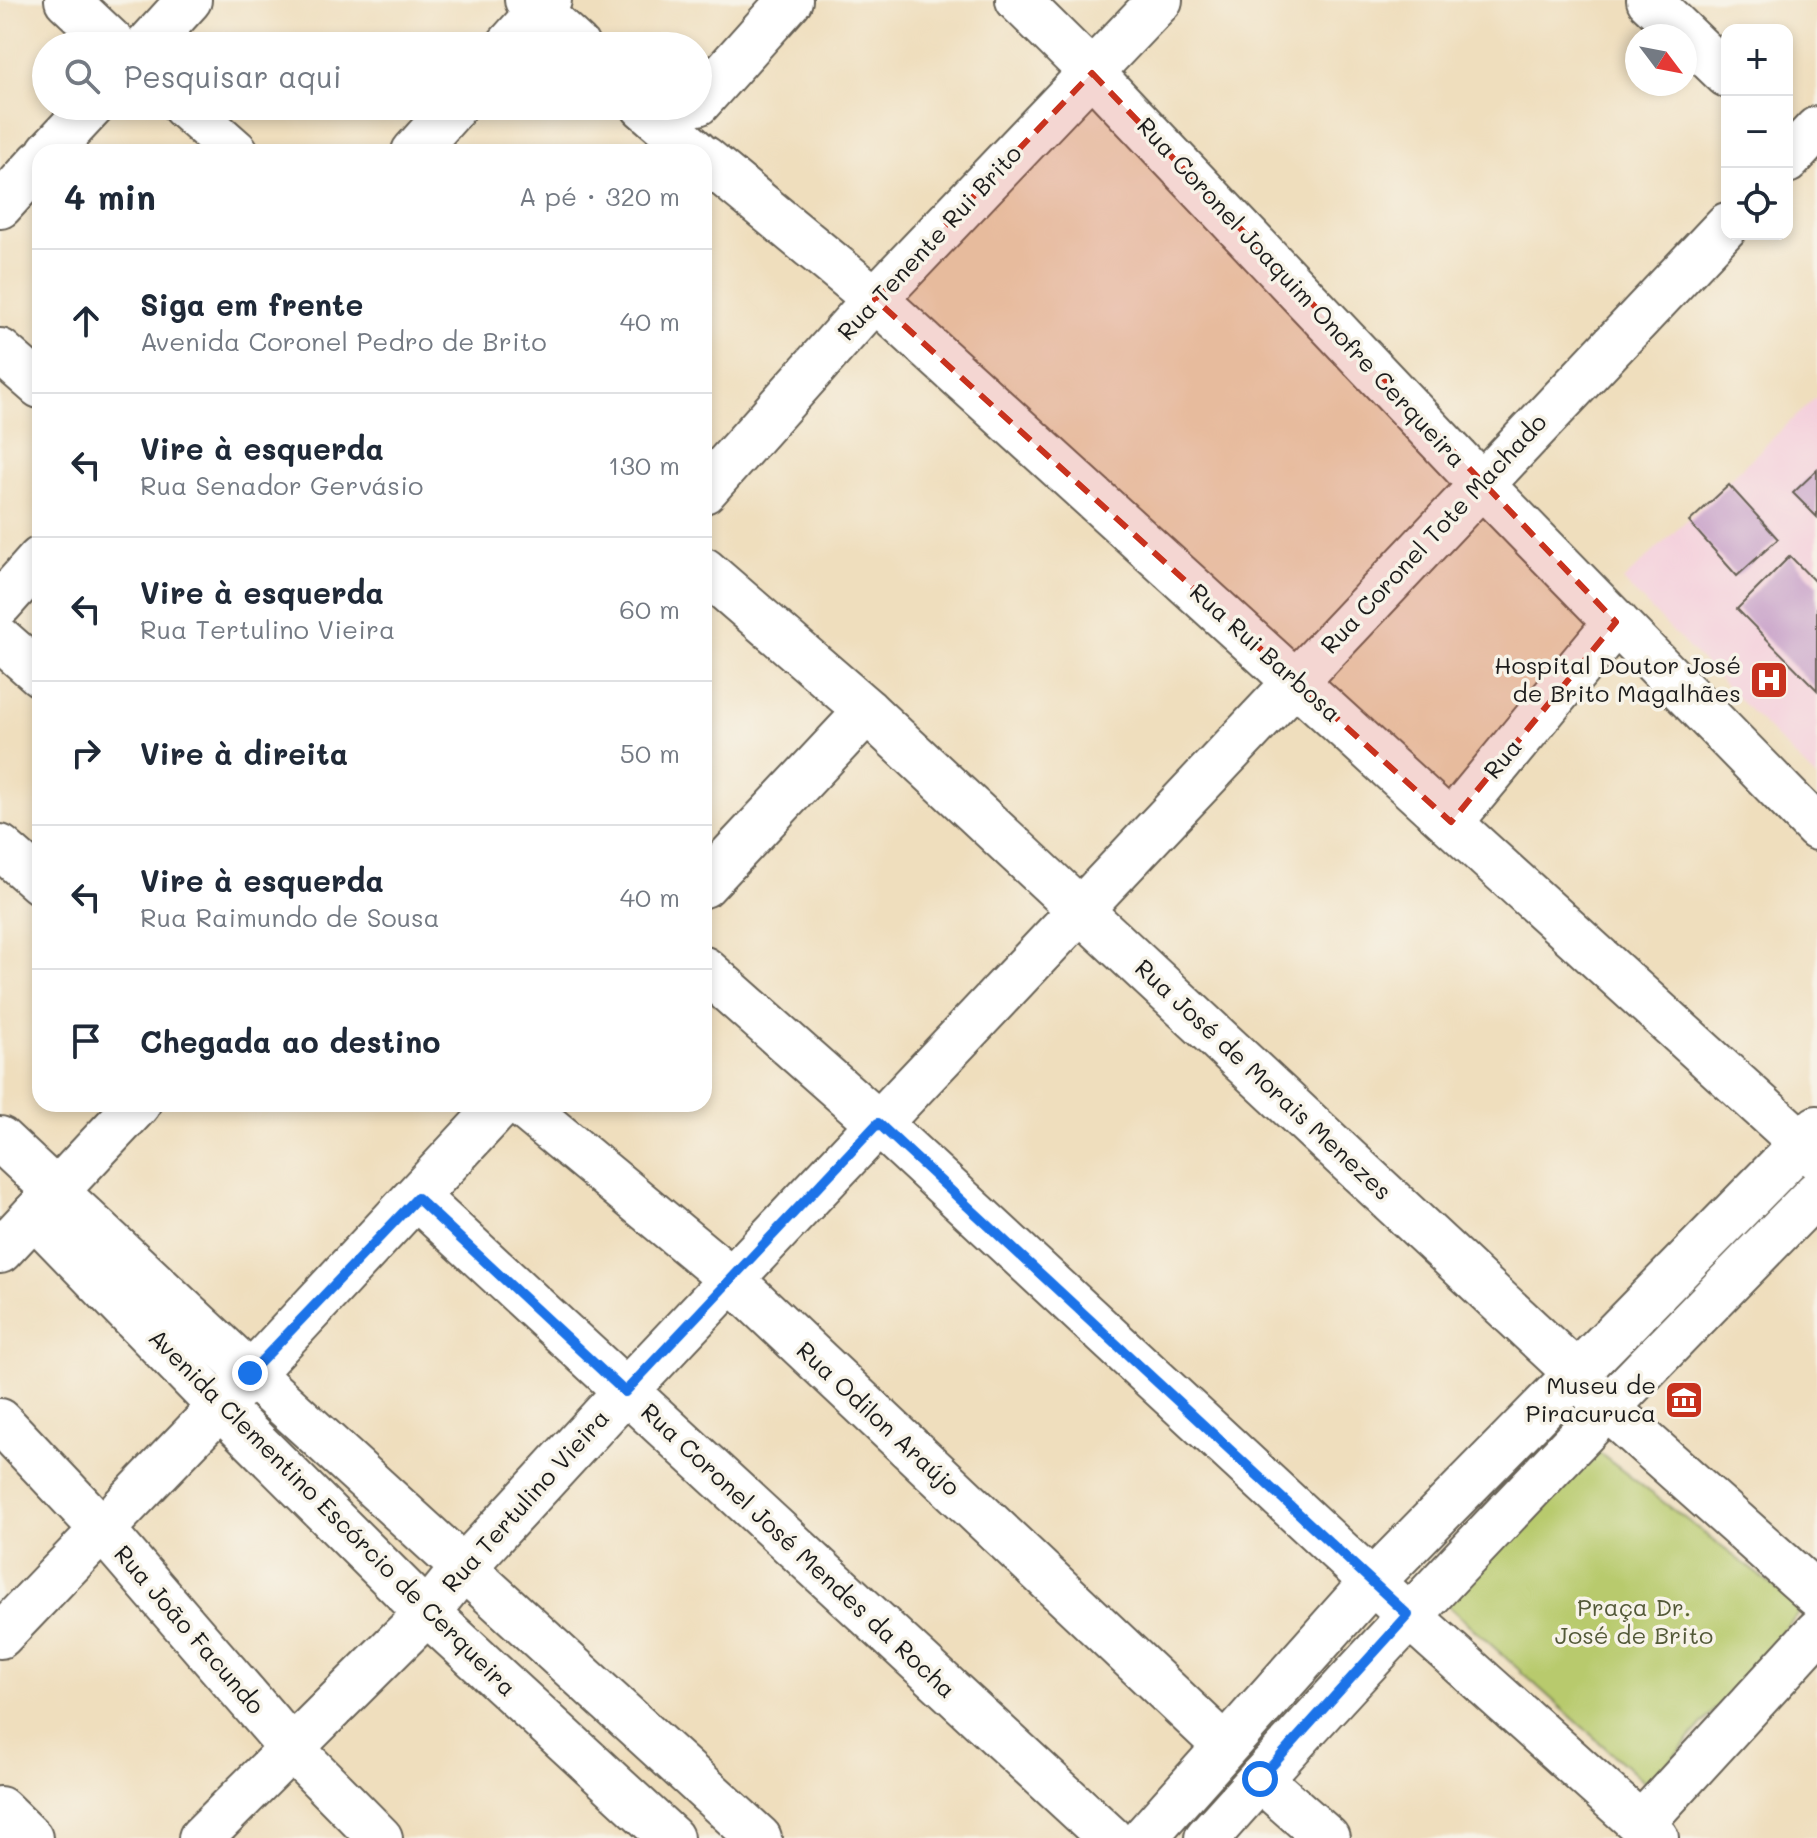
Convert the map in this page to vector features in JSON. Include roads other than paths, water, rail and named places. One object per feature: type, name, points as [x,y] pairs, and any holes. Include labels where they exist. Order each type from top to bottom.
[{"type":"street","points":[[67,0],[101,32]]},
{"type":"street","points":[[160,32],[189,0]]},
{"type":"street","points":[[712,92],[790,0]]},
{"type":"street","name":"Rua Coronel Joaquim Onofre Cerqueira","points":[[1018,0],[1092,73],[1481,484],[1817,828]]},
{"type":"street","name":"Rua Tenente Rui Brito","points":[[712,482],[875,299],[1160,0]]},
{"type":"street","points":[[1649,0],[1721,69]]},
{"type":"street","points":[[518,32],[538,4],[564,32]]},
{"type":"street","points":[[56,144],[79,120]]},
{"type":"street","points":[[200,120],[227,144]]},
{"type":"street","points":[[421,144],[443,120]]},
{"type":"street","name":"Rua Rui Barbosa","points":[[680,130],[696,144]]},
{"type":"street","name":"Rua Rui Barbosa","points":[[712,158],[875,299],[1451,822],[1812,1142]]},
{"type":"street","points":[[0,206],[32,171]]},
{"type":"street","name":"Rua Coronel Tote Machado","points":[[878,1123],[1721,231]]},
{"type":"street","points":[[0,351],[32,379]]},
{"type":"street","points":[[0,604],[32,568]]},
{"type":"street","name":"Rua José de Morais Menezes","points":[[712,577],[867,711],[1576,1373],[1606,1407],[1817,1595]]},
{"type":"street","name":"Rua","points":[[1451,822],[1616,622]]},
{"type":"street","points":[[0,639],[32,667]]},
{"type":"street","points":[[712,876],[867,711]]},
{"type":"street","points":[[0,847],[32,875]]},
{"type":"street","points":[[712,976],[878,1123],[1408,1615],[1649,1831],[1817,1632]]},
{"type":"street","points":[[0,1251],[131,1112]]},
{"type":"street","points":[[0,1636],[220,1407],[495,1112]]},
{"type":"street","name":"Rua Odilon Araújo","points":[[530,1112],[731,1279],[1225,1746]]},
{"type":"street","name":"Rua Tertulino Vieira","points":[[201,1838],[427,1613],[463,1568],[878,1123]]},
{"type":"street","points":[[0,1139],[45,1204]]},
{"type":"street","points":[[1144,1838],[1373,1581],[1576,1373],[1812,1142]]},
{"type":"street","points":[[1207,1838],[1408,1615],[1606,1407],[1817,1193]]},
{"type":"street","name":"Rua Coronel José Mendes da Rocha","points":[[417,1198],[1110,1838]]},
{"type":"street","name":"Avenida Clementino Escórcio de Cerqueira","points":[[45,1204],[250,1373],[759,1838]]},
{"type":"street","name":"Avenida Clementino Escórcio de Cerqueira","points":[[45,1204],[220,1407],[427,1613],[671,1838]]},
{"type":"street","name":"Rua João Facundo","points":[[0,1421],[102,1529],[292,1749],[380,1838]]},
{"type":"street","points":[[1260,1779],[1327,1838]]},
{"type":"street","points":[[0,1809],[30,1838]]},
{"type":"place","name":"Hospital Doutor José de Brito Magalhães","points":[[1769,680]]},
{"type":"place","name":"Museu de Piracuruca","points":[[1684,1400]]},
{"type":"park label","name":"Praça Dr. José de Brito","points":[[1634,1622]]}]
